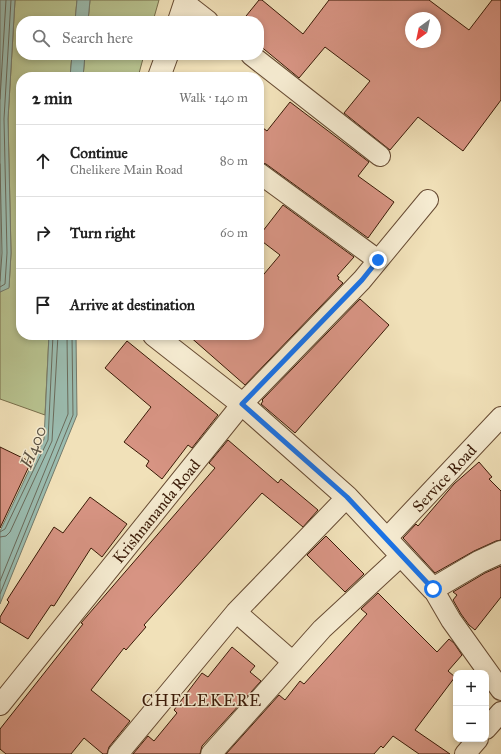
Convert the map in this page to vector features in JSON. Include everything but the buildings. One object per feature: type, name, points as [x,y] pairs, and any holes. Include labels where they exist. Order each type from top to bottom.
[{"type":"street","points":[[184,8],[199,16]]},
{"type":"street","points":[[161,72],[165,60]]},
{"type":"street","points":[[258,60],[380,156]]},
{"type":"street","points":[[264,177],[378,260]]},
{"type":"street","name":"Krishnananda Road","points":[[0,705],[242,404],[356,286],[428,200]]},
{"type":"street","points":[[160,340],[242,404],[347,497],[387,538],[433,589],[451,620],[501,690]]},
{"type":"street","name":"Service Road","points":[[387,538],[501,417]]},
{"type":"street","points":[[118,754],[236,612],[347,497]]},
{"type":"street","points":[[433,589],[479,562],[501,552]]},
{"type":"street","points":[[212,754],[322,629],[402,555]]},
{"type":"street","points":[[236,612],[293,662]]},
{"type":"street","points":[[489,726],[501,712]]},
{"type":"street","points":[[465,754],[475,742]]},
{"type":"green space","points":[[15,0],[77,0],[75,16],[16,16],[16,60],[72,60],[70,72],[16,72],[16,340],[49,340],[45,415],[0,399],[0,292],[9,287],[11,253],[8,119]]},
{"type":"green space","points":[[90,0],[159,0],[154,16],[88,16]]},
{"type":"green space","points":[[85,60],[143,60],[139,72],[83,72]]},
{"type":"water","points":[[0,0],[15,0],[8,119],[11,253],[9,288],[0,292]]},
{"type":"water","points":[[77,0],[90,0],[88,16],[75,16]]},
{"type":"water","points":[[72,60],[85,60],[83,72],[70,72]]},
{"type":"water","points":[[49,340],[76,340],[77,415],[0,604],[0,531],[44,439]]},
{"type":"district","name":"CHELEKERE","points":[[202,700]]},
{"type":"route","points":[[378,260],[362,280],[242,404],[347,497],[387,538],[433,589]]},
{"type":"water label","name":"H400","points":[[33,447]]}]
